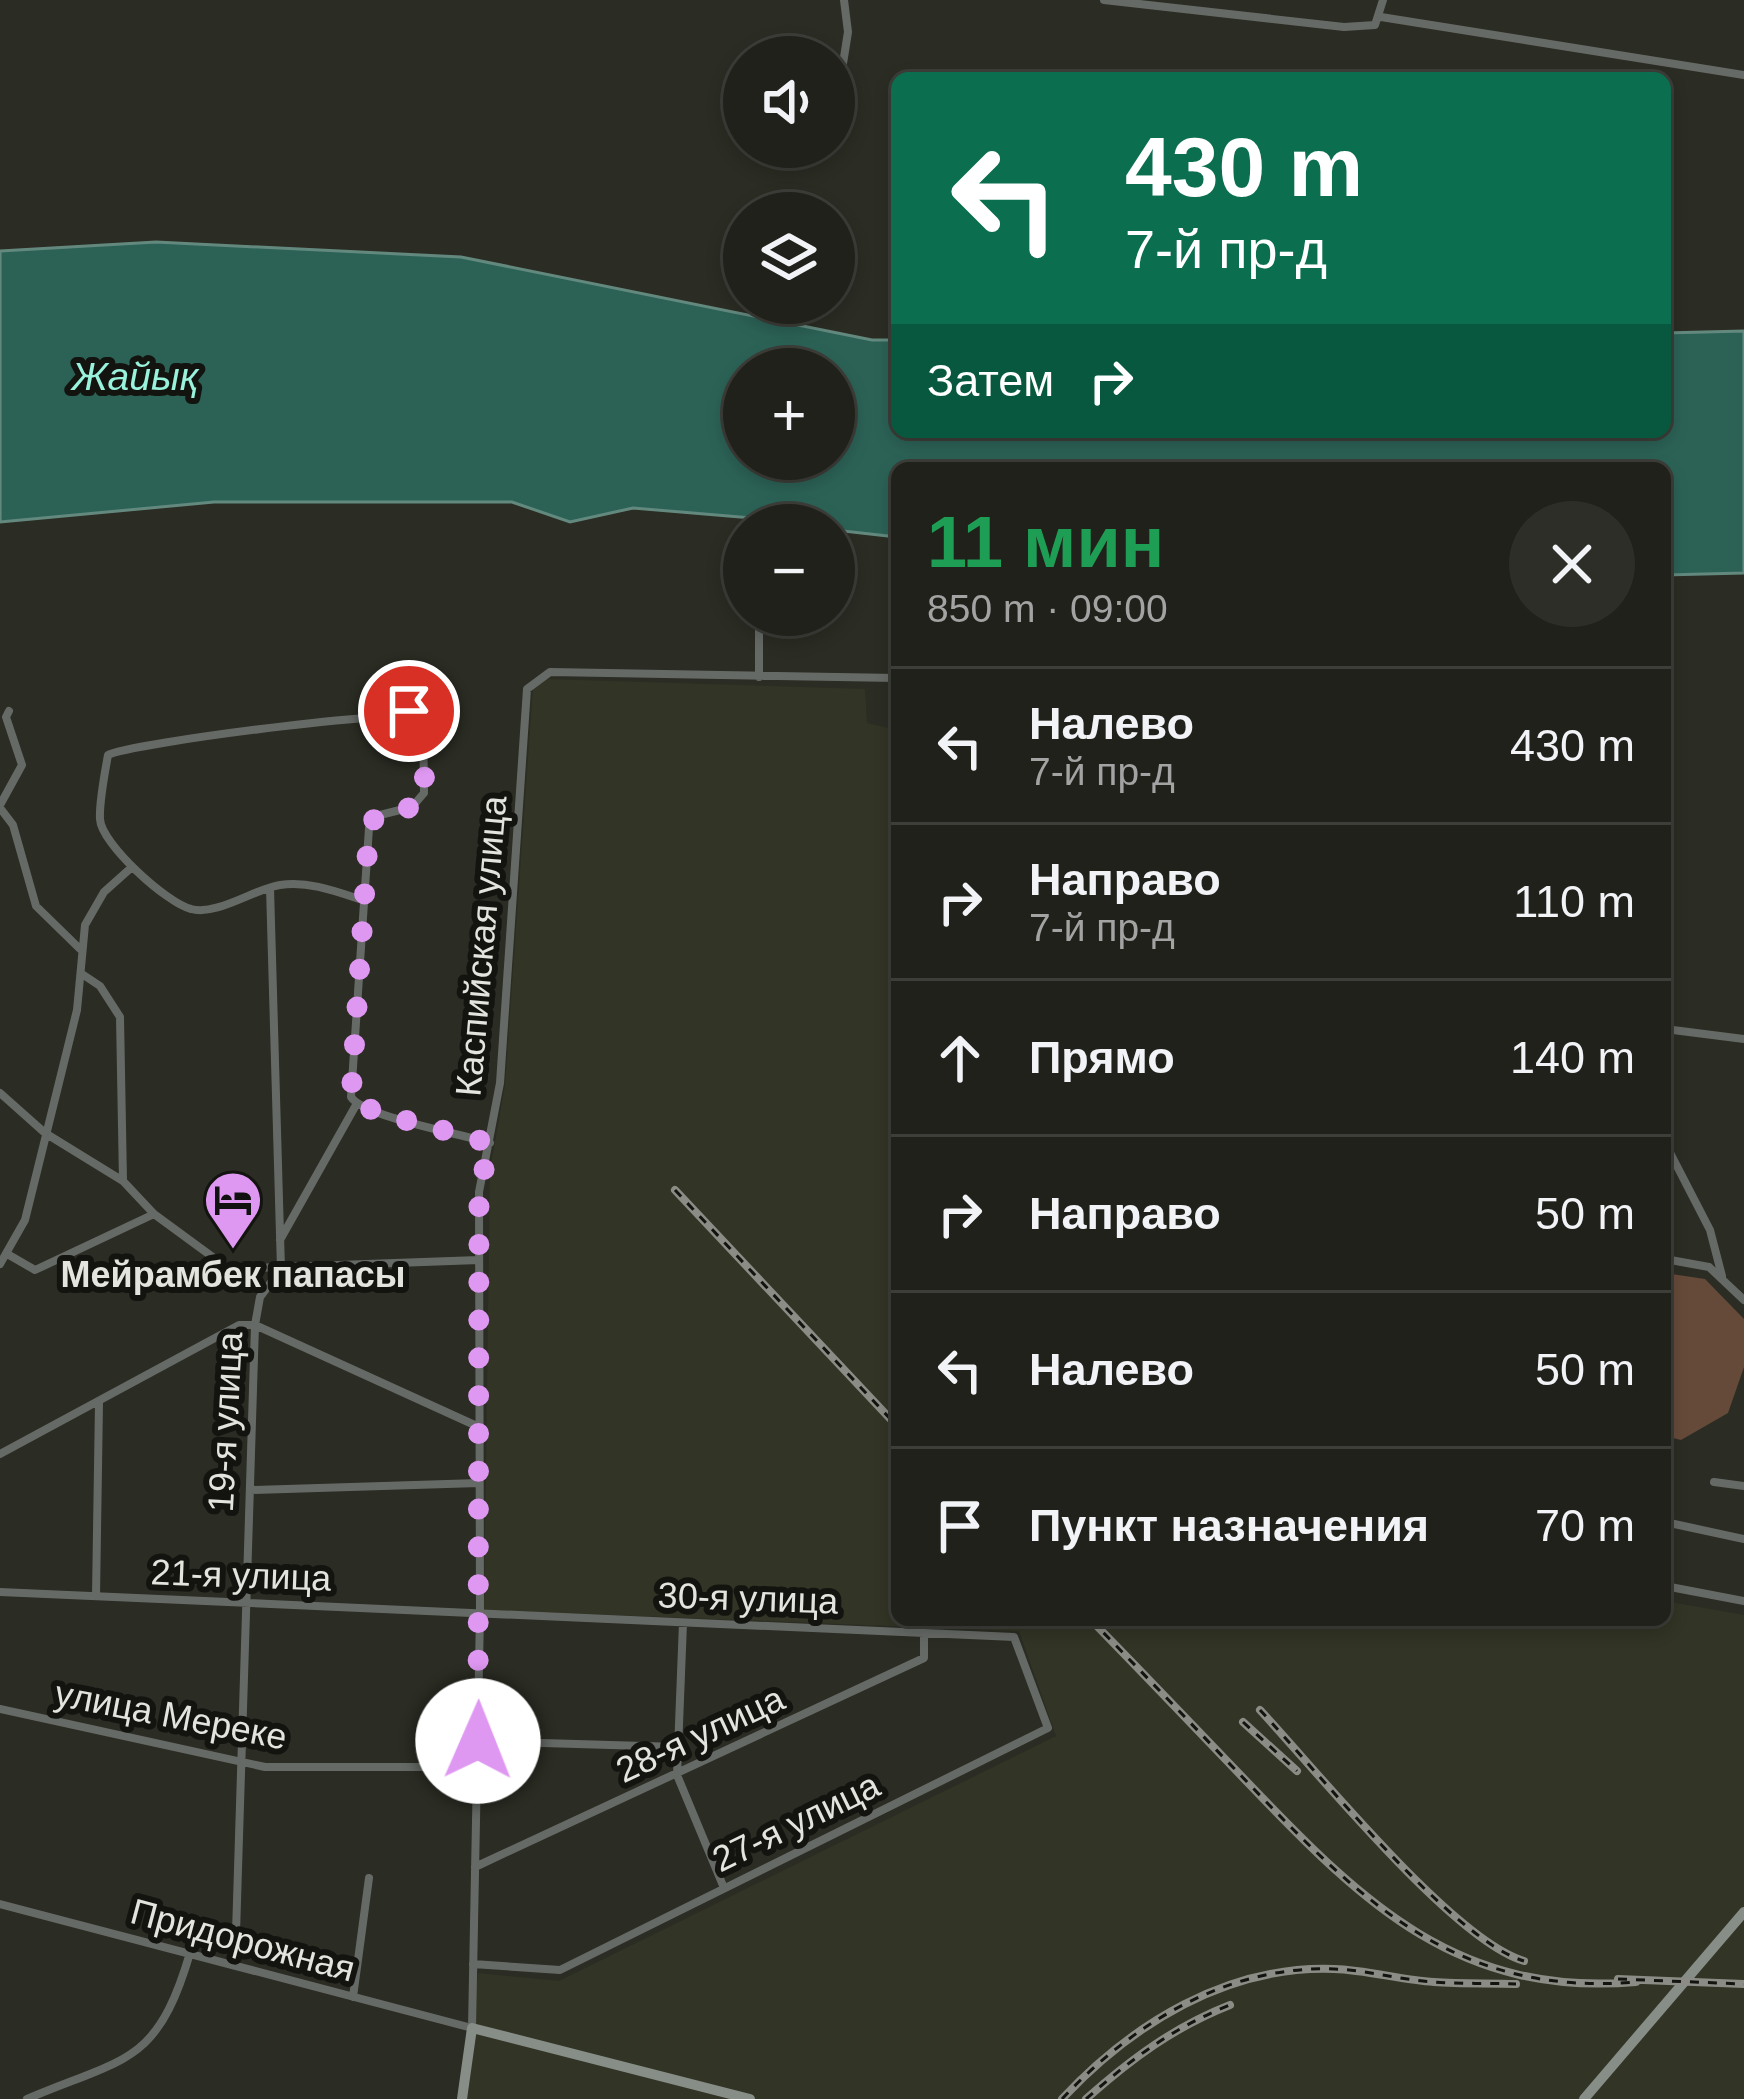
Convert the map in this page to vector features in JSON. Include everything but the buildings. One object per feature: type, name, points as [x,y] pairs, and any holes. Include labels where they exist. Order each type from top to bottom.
[{"type":"street","points":[[844,0],[847,36]]},
{"type":"street","points":[[1104,0],[1344,27],[1375,25],[1383,0]]},
{"type":"street","points":[[1381,17],[1744,75]]},
{"type":"street","points":[[759,636],[759,677],[891,678]]},
{"type":"street","name":"Каспийская улица","points":[[472,2028],[480,1614],[479,1192],[500,1083],[527,689],[550,672],[759,677]]},
{"type":"street","points":[[9,711],[6,716],[22,764],[0,807],[13,825],[36,906],[82,950]]},
{"type":"street","points":[[278,1244],[356,1105],[350,1081],[366,848],[376,816],[412,807],[424,793],[426,722],[418,712],[114,751],[106,762],[100,819],[132,867],[195,910],[270,888],[304,884],[362,899]]},
{"type":"street","points":[[0,1264],[25,1220],[77,1010],[82,950],[93,908],[132,867]]},
{"type":"street","name":"19-я улица","points":[[235,1966],[255,1325],[260,1297],[280,1269],[270,888]]},
{"type":"street","points":[[81,973],[100,986],[120,1017],[123,1181]]},
{"type":"street","points":[[1671,1030],[1744,1039]]},
{"type":"street","points":[[0,1093],[45,1133],[123,1181],[154,1214],[217,1264],[280,1269],[478,1260]]},
{"type":"street","points":[[356,1105],[490,1143]]},
{"type":"street","points":[[1671,1155],[1710,1230],[1722,1276]]},
{"type":"street","points":[[9,1255],[35,1270],[154,1214]]},
{"type":"street","points":[[1671,1260],[1709,1267],[1744,1300]]},
{"type":"street","points":[[0,1454],[239,1325],[255,1325],[479,1427]]},
{"type":"street","points":[[96,1596],[99,1403]]},
{"type":"street","points":[[1714,1482],[1744,1486]]},
{"type":"street","points":[[250,1490],[479,1483]]},
{"type":"street","points":[[1671,1523],[1744,1539]]},
{"type":"street","points":[[1671,1587],[1744,1600]]},
{"type":"street","name":"21-я улица","points":[[0,1592],[480,1614]]},
{"type":"street","name":"30-я улица","points":[[480,1614],[1014,1637]]},
{"type":"street","points":[[683,1622],[676,1775],[724,1888]]},
{"type":"street","name":"28-я улица","points":[[475,1867],[924,1658],[924,1633]]},
{"type":"street","name":"27-я улица","points":[[473,1964],[560,1970],[1048,1727],[1014,1637]]},
{"type":"street","name":"улица Мереке","points":[[0,1709],[241,1761],[307,1768],[477,1767]]},
{"type":"street","points":[[478,1741],[679,1747]]},
{"type":"street","points":[[353,1996],[368,1878]]},
{"type":"street","name":"Придорожная","points":[[0,1904],[472,2028]]},
{"type":"street","points":[[1584,2099],[1744,1912]]},
{"type":"street","points":[[27,2099],[133,2055],[159,2032],[172,2011],[190,1953]]},
{"type":"street","points":[[462,2099],[472,2028],[750,2099]]},
{"type":"shaded area","points":[[545,679],[865,689],[867,723],[891,729],[891,1626],[484,1610],[490,1170],[505,1085],[533,686]]},
{"type":"shaded area","points":[[1671,1274],[1705,1279],[1744,1319],[1744,1367],[1728,1413],[1681,1440],[1671,1438]]},
{"type":"shaded area","points":[[1671,1602],[1744,1615],[1744,2099],[461,2099],[478,1973],[559,1981],[1056,1736],[1019,1631],[892,1626],[1671,1626]]},
{"type":"water","name":"Жайық","points":[[156,242],[461,257],[723,310],[723,324],[793,324],[891,340],[891,438],[1671,438],[1671,333],[1744,331],[1744,573],[1671,575],[1671,462],[891,462],[891,536],[855,532],[855,504],[723,504],[723,516],[633,508],[570,522],[512,502],[214,502],[0,522],[0,251]]},
{"type":"railway","points":[[675,1190],[891,1420]]},
{"type":"railway","points":[[1097,1626],[1334,1869],[1420,1934],[1466,1958],[1517,1974],[1573,1983],[1636,1982]]},
{"type":"railway","points":[[1260,1710],[1424,1888],[1495,1947],[1524,1961]]},
{"type":"railway","points":[[1243,1722],[1297,1771]]},
{"type":"railway","points":[[1062,2099],[1119,2046],[1151,2024],[1184,2004],[1256,1977],[1334,1969],[1434,1982],[1516,1984]]},
{"type":"railway","points":[[1618,1979],[1744,1984]]},
{"type":"railway","points":[[1086,2099],[1154,2045],[1230,2005]]},
{"type":"place","name":"Мейрамбек папасы","points":[[233,1251]]},
{"type":"route","points":[[409,711],[418,712],[426,722],[424,793],[412,807],[376,816],[369,828],[351,1097],[356,1105],[375,1112],[490,1143],[479,1192],[478,1741]]}]
